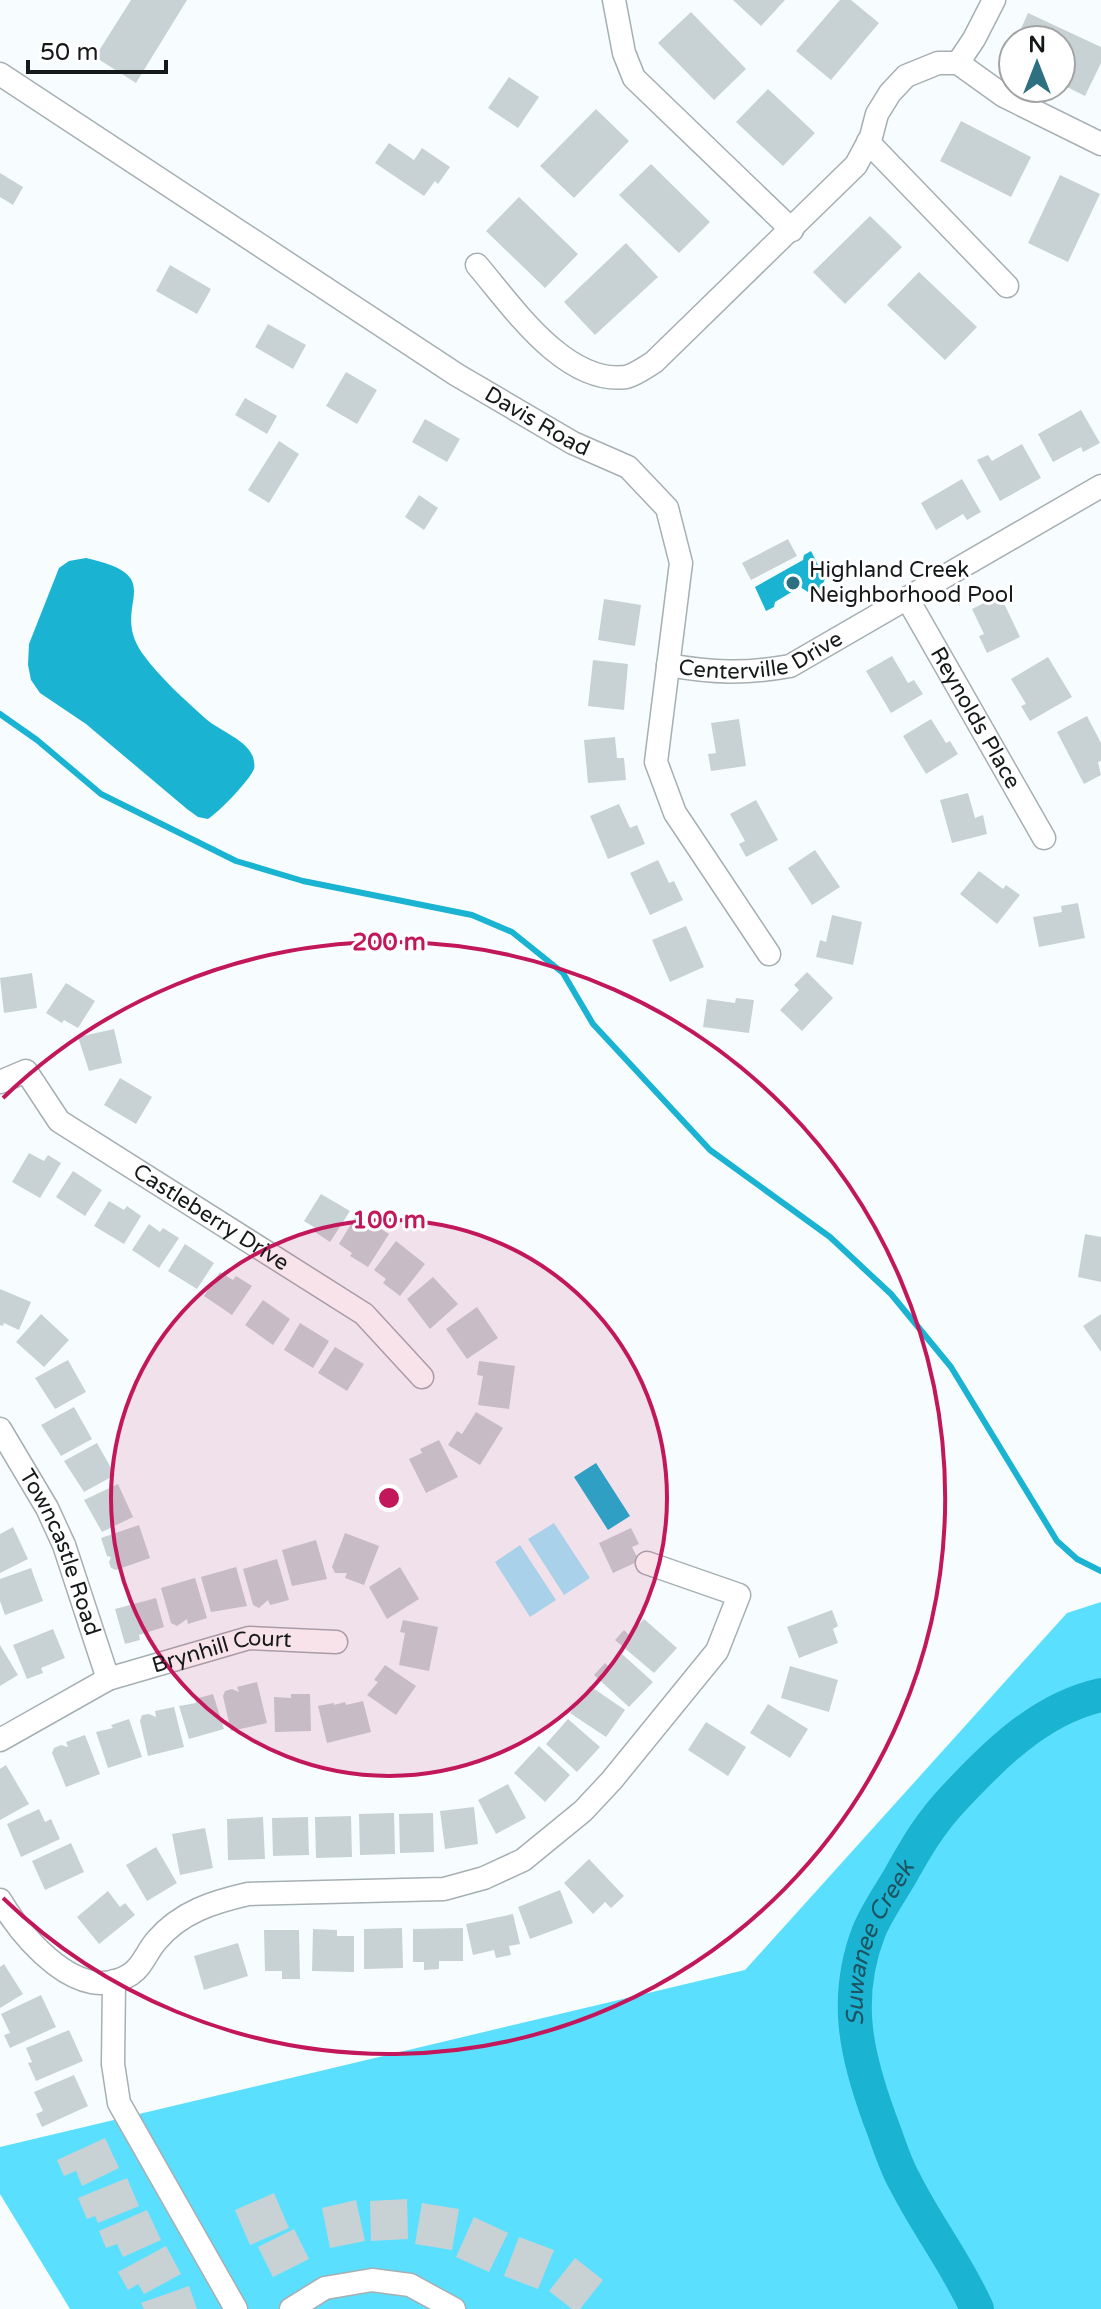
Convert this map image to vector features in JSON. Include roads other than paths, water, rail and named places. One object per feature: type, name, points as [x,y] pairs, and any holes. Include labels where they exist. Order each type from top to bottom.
[{"type":"street","points":[[614,0],[624,53],[634,78],[792,230]]},
{"type":"street","points":[[958,63],[994,0]]},
{"type":"street","points":[[477,265],[550,347],[573,364],[601,375],[629,377],[654,362],[856,165],[877,114],[890,93],[906,76],[938,63],[958,63],[1004,96],[1101,144]]},
{"type":"street","name":"Davis Road","points":[[0,74],[457,375],[573,443],[628,467],[667,508],[681,563],[656,762],[675,813],[769,954]]},
{"type":"street","points":[[868,142],[1007,286]]},
{"type":"street","name":"Centerville Drive","points":[[668,665],[710,672],[752,672],[790,666],[1101,486]]},
{"type":"street","name":"Reynolds Place","points":[[907,598],[1044,838]]},
{"type":"street","name":"Castleberry Drive","points":[[0,1082],[26,1071],[59,1121],[364,1314],[422,1377]]},
{"type":"street","name":"Towncastle Road","points":[[0,1429],[47,1508],[64,1545],[108,1679]]},
{"type":"street","points":[[0,1900],[31,1944],[51,1962],[86,1980],[114,1981],[138,1969],[156,1941],[183,1916],[217,1901],[248,1894],[444,1889],[484,1878],[523,1860],[548,1842],[612,1780],[717,1651],[739,1595],[647,1563]]},
{"type":"street","name":"Brynhill Court","points":[[0,1740],[108,1679],[249,1638],[336,1642]]},
{"type":"street","points":[[114,1981],[113,2064],[119,2103],[236,2309]]},
{"type":"street","points":[[291,2309],[325,2288],[372,2280],[410,2285],[454,2309]]},
{"type":"waterway","points":[[0,714],[37,740],[101,794],[236,861],[303,881],[472,915],[512,932],[563,973],[593,1024],[710,1150],[830,1237],[891,1294],[951,1367],[1057,1541],[1077,1559],[1101,1571]]},
{"type":"waterway","name":"Suwanee Creek","points":[[977,2309],[901,2175],[891,2151],[859,2049],[856,1980],[869,1931],[883,1904],[924,1836],[954,1798],[1020,1735],[1058,1711],[1101,1695]]},
{"type":"place","name":"Highland Creek Neighborhood Pool","points":[[793,583]]}]
